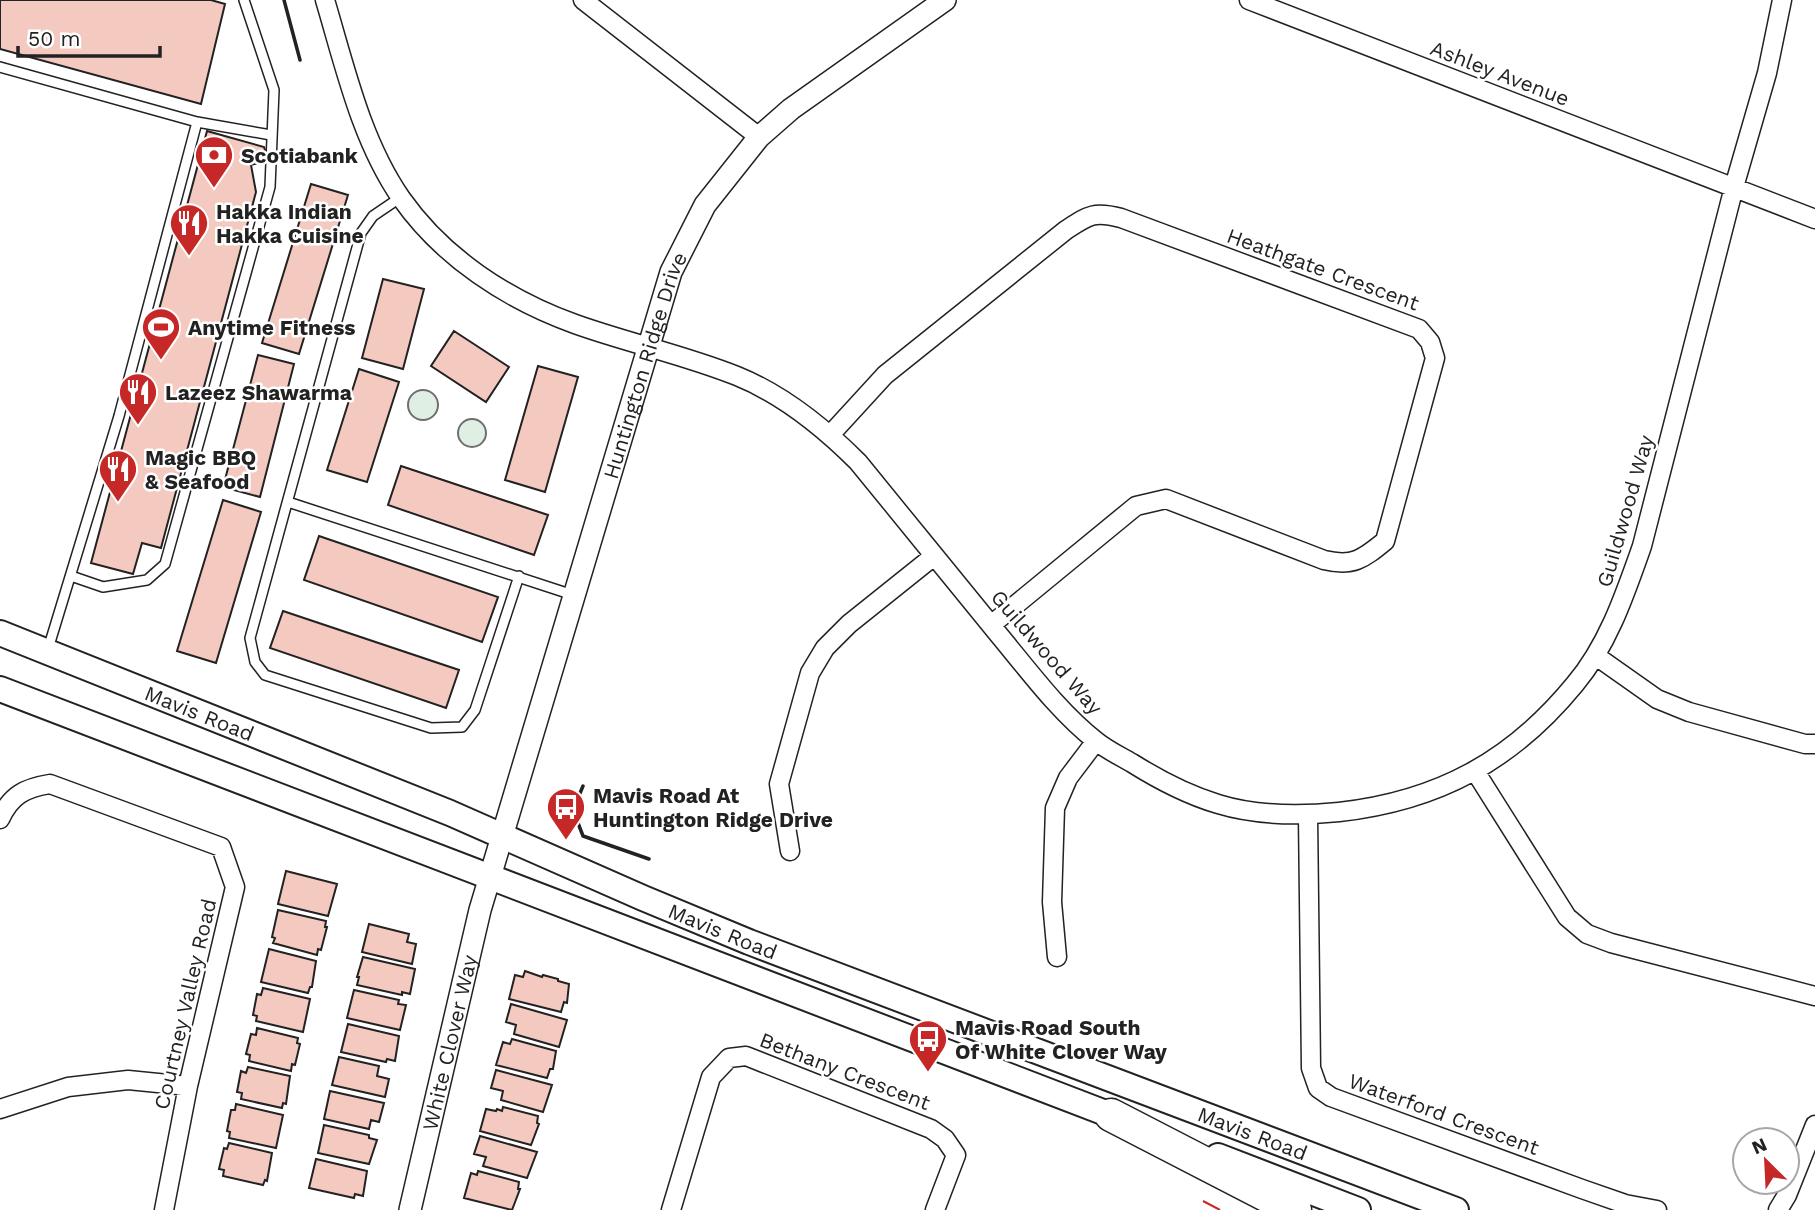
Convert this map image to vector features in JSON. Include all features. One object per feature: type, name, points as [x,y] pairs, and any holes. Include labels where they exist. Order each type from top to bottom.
[{"type":"highway","points":[[1111,1115],[1295,1210]]},
{"type":"main road","name":"Mavis Road","points":[[0,633],[502,836],[749,942],[1455,1210]]},
{"type":"main road","name":"Mavis Road","points":[[0,689],[1358,1210]]},
{"type":"street","name":"Guildwood Way","points":[[325,0],[351,88],[369,137],[401,197],[439,241],[478,274],[516,299],[575,324],[738,377],[788,403],[830,435],[858,462],[1047,693],[1096,741],[1161,781],[1218,804],[1263,813],[1308,815],[1363,809],[1412,799],[1475,771],[1517,742],[1546,717],[1596,656],[1622,602],[1642,546],[1734,187],[1767,74],[1782,0]]},
{"type":"street","points":[[583,0],[759,137]]},
{"type":"street","name":"Huntington Ridge Drive","points":[[502,836],[671,272],[705,205],[759,137],[791,109],[945,0]]},
{"type":"street","name":"Ashley Avenue","points":[[1249,0],[1815,219]]},
{"type":"street","name":"Heathgate Crescent","points":[[830,435],[885,375],[1066,230],[1090,214],[1103,213],[1121,218],[1419,329],[1430,342],[1435,358],[1385,541],[1364,558],[1343,565],[1324,560],[1166,499],[1136,506],[991,625]]},
{"type":"street","points":[[790,851],[779,784],[810,673],[825,648],[849,624],[934,556]]},
{"type":"street","points":[[1596,656],[1657,699],[1689,712],[1805,744],[1815,744]]},
{"type":"street","points":[[1057,957],[1052,902],[1055,808],[1068,778],[1096,741]]},
{"type":"street","points":[[1475,771],[1567,917],[1587,934],[1611,943],[1815,996]]},
{"type":"street","name":"Courtney Valley Road","points":[[0,819],[6,806],[27,788],[50,784],[221,847],[235,887],[188,1086],[164,1210]]},
{"type":"street","name":"Waterford Crescent","points":[[1308,815],[1311,1068],[1318,1088],[1331,1097],[1582,1189],[1657,1210]]},
{"type":"street","name":"White Clover Way","points":[[410,1210],[489,877],[502,836]]},
{"type":"street","name":"Bethany Crescent","points":[[671,1210],[711,1077],[729,1058],[746,1056],[931,1129],[945,1139],[956,1155],[935,1210]]},
{"type":"street","points":[[0,1109],[23,1099],[68,1087],[128,1080],[188,1086]]},
{"type":"street","points":[[1778,1210],[1787,1195],[1815,1125]]},
{"type":"lane","points":[[71,576],[103,587],[147,580],[165,565],[270,187],[274,90],[244,0]]},
{"type":"lane","points":[[0,67],[197,122],[271,135]]},
{"type":"lane","points":[[47,651],[119,416],[197,122]]},
{"type":"lane","points":[[401,197],[373,216],[361,233],[250,638],[255,662],[265,675],[418,724],[431,728],[461,727],[475,710],[519,576]]},
{"type":"lane","points":[[288,502],[574,595]]},
{"type":"green space","points":[[423,390],[434,394],[438,405],[434,416],[423,420],[412,416],[408,405],[412,394]]},
{"type":"green space","points":[[472,419],[482,423],[486,433],[482,443],[472,447],[462,443],[458,433],[462,423]]},
{"type":"building","points":[[0,0],[211,0],[225,4],[201,104],[0,49]]},
{"type":"building","points":[[207,131],[264,147],[268,160],[251,165],[256,192],[161,548],[142,543],[133,574],[91,563]]},
{"type":"building","points":[[311,184],[348,195],[299,354],[262,343]]},
{"type":"building","points":[[383,279],[424,289],[403,369],[362,358]]},
{"type":"building","points":[[454,331],[509,367],[486,402],[431,366]]},
{"type":"building","points":[[258,355],[294,364],[260,497],[223,487]]},
{"type":"building","points":[[538,366],[578,377],[545,492],[505,480]]},
{"type":"building","points":[[359,369],[399,382],[367,482],[327,470]]},
{"type":"building","points":[[401,466],[548,515],[534,555],[388,505]]},
{"type":"building","points":[[223,500],[261,512],[216,663],[177,651]]},
{"type":"building","points":[[319,536],[498,597],[482,642],[304,580]]},
{"type":"building","points":[[283,611],[459,670],[446,708],[270,648]]},
{"type":"building","points":[[286,871],[337,884],[328,916],[278,904]]},
{"type":"building","points":[[278,910],[326,921],[321,950],[318,949],[317,955],[273,943]]},
{"type":"building","points":[[369,924],[409,934],[407,942],[416,944],[412,964],[362,952]]},
{"type":"building","points":[[269,949],[316,961],[312,987],[308,993],[261,982]]},
{"type":"building","points":[[363,957],[415,969],[410,994],[402,992],[402,995],[357,985]]},
{"type":"building","points":[[525,971],[569,984],[567,1003],[564,1002],[561,1012],[509,999],[515,975],[523,977]]},
{"type":"building","points":[[263,988],[310,999],[303,1032],[256,1021],[257,1016],[253,1015],[257,994],[261,995]]},
{"type":"building","points":[[354,990],[399,1000],[398,1004],[406,1005],[400,1030],[347,1018]]},
{"type":"building","points":[[511,1004],[567,1020],[559,1047],[514,1034],[516,1025],[506,1022]]},
{"type":"building","points":[[348,1024],[399,1036],[395,1061],[387,1059],[386,1062],[341,1052]]},
{"type":"building","points":[[257,1028],[298,1038],[297,1043],[300,1044],[291,1071],[249,1061],[250,1055],[246,1054],[251,1034],[256,1035]]},
{"type":"building","points":[[512,1039],[556,1051],[553,1069],[550,1069],[547,1078],[496,1065],[503,1042],[510,1044]]},
{"type":"building","points":[[339,1057],[379,1066],[377,1076],[389,1079],[385,1097],[332,1085]]},
{"type":"building","points":[[248,1067],[290,1076],[286,1104],[283,1103],[282,1108],[241,1099],[242,1093],[237,1092],[241,1071],[246,1073]]},
{"type":"building","points":[[496,1070],[552,1085],[543,1112],[501,1100],[503,1091],[491,1088]]},
{"type":"building","points":[[330,1091],[384,1103],[379,1122],[371,1120],[369,1129],[324,1119]]},
{"type":"building","points":[[236,1104],[283,1115],[276,1148],[229,1138],[230,1132],[227,1131],[231,1110],[235,1110]]},
{"type":"building","points":[[503,1107],[538,1116],[539,1124],[531,1145],[480,1131],[486,1109],[502,1111]]},
{"type":"building","points":[[324,1125],[369,1135],[369,1138],[377,1140],[369,1164],[318,1153]]},
{"type":"building","points":[[480,1136],[537,1152],[527,1178],[483,1166],[486,1157],[474,1154]]},
{"type":"building","points":[[229,1143],[272,1153],[267,1181],[265,1180],[263,1185],[223,1176],[224,1170],[219,1169],[224,1148],[227,1149]]},
{"type":"building","points":[[316,1159],[367,1171],[363,1196],[355,1194],[354,1198],[309,1188]]},
{"type":"building","points":[[478,1171],[519,1182],[520,1189],[512,1210],[464,1198],[471,1173],[477,1175]]},
{"type":"wall","points":[[284,0],[300,60]]},
{"type":"wall","points":[[583,786],[573,810],[583,836],[649,859]]},
{"type":"power","points":[[1203,1201],[1220,1210]]},
{"type":"place","name":"Scotiabank","points":[[214,189]]},
{"type":"place","name":"Hakka Indian Hakka Cuisine","points":[[189,257]]},
{"type":"place","name":"Anytime Fitness","points":[[161,361]]},
{"type":"place","name":"Lazeez Shawarma","points":[[138,426]]},
{"type":"place","name":"Magic BBQ & Seafood","points":[[118,503]]},
{"type":"place","name":"Mavis Road At Huntington Ridge Drive","points":[[566,841]]},
{"type":"place","name":"Mavis Road South Of White Clover Way","points":[[928,1073]]}]
